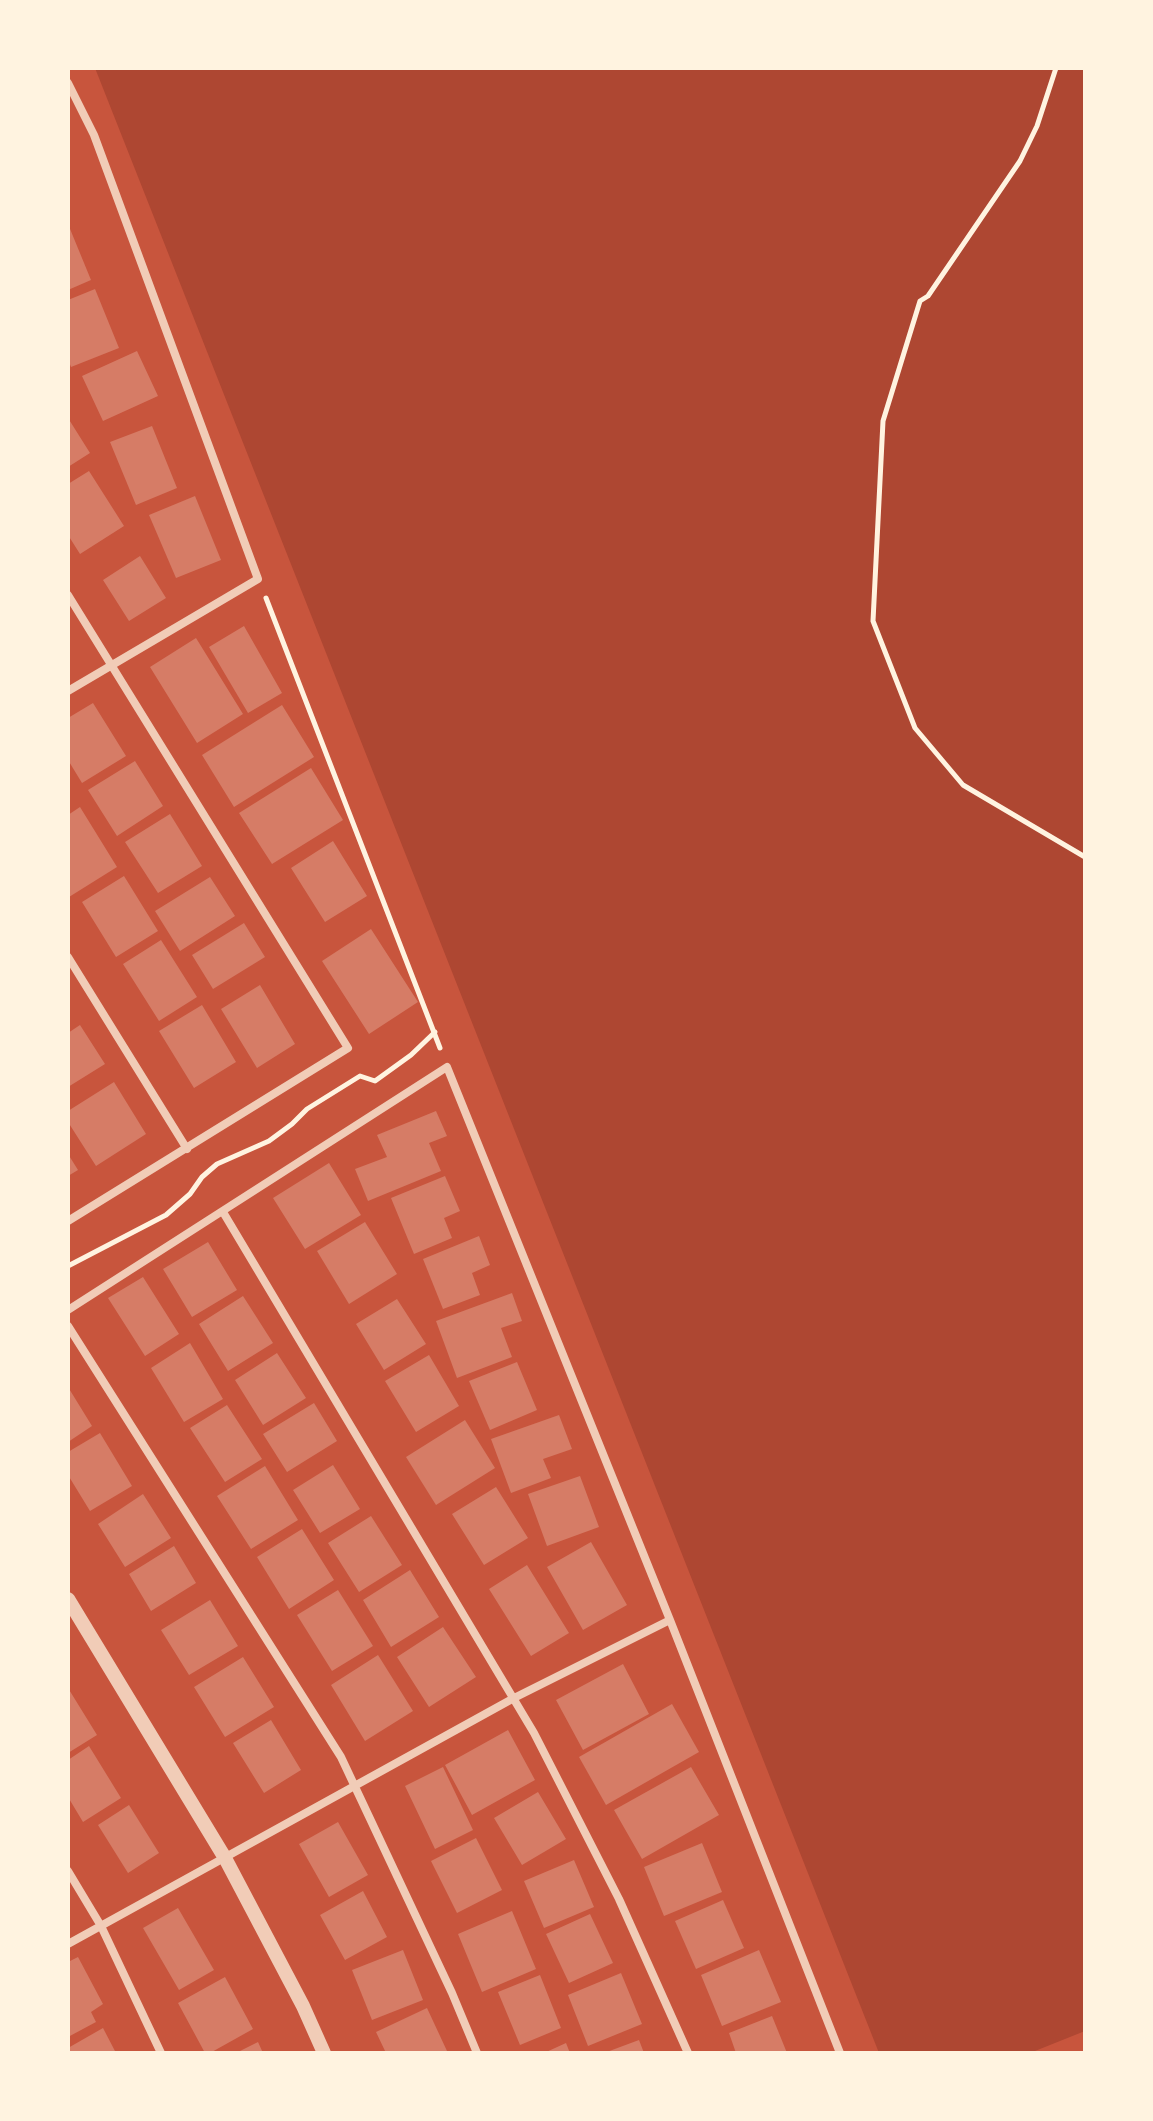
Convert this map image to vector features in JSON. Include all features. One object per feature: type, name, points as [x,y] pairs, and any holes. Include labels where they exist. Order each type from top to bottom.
[{"type":"street","points":[[68,83],[94,135],[258,579],[68,691]]},
{"type":"street","points":[[68,595],[348,1048],[68,1221]]},
{"type":"street","points":[[68,957],[187,1149]]},
{"type":"street","points":[[68,1310],[447,1067],[670,1620],[840,2053]]},
{"type":"street","points":[[223,1212],[514,1698],[619,1899],[688,2053]]},
{"type":"street","points":[[68,1326],[341,1757],[477,2053]]},
{"type":"street","points":[[68,1599],[225,1858],[303,2006],[324,2053]]},
{"type":"street","points":[[68,1944],[514,1698],[670,1620]]},
{"type":"street","points":[[68,1871],[101,1926],[161,2053]]},
{"type":"path","points":[[1056,68],[1037,126],[1020,161],[928,296],[920,301],[883,421],[873,621],[915,728],[963,785],[1085,857]]},
{"type":"path","points":[[258,579],[447,1067]]},
{"type":"path","points":[[68,1266],[166,1215],[217,1164],[269,1141],[307,1109],[360,1076],[375,1081],[411,1055],[435,1032]]},
{"type":"shaded area","points":[[95,68],[1085,68],[1085,2031],[1030,2053],[879,2053]]},
{"type":"building","points":[[68,224],[91,280],[68,290]]},
{"type":"building","points":[[95,289],[119,348],[71,367],[68,359],[68,300]]},
{"type":"building","points":[[137,351],[158,396],[103,421],[82,376]]},
{"type":"building","points":[[68,418],[90,453],[68,467]]},
{"type":"building","points":[[152,426],[177,488],[136,505],[110,442]]},
{"type":"building","points":[[89,471],[124,526],[80,554],[68,535],[68,484]]},
{"type":"building","points":[[195,496],[221,560],[176,578],[149,515]]},
{"type":"building","points":[[140,556],[166,598],[129,621],[103,580]]},
{"type":"building","points":[[244,626],[282,693],[248,713],[209,647]]},
{"type":"building","points":[[196,638],[243,714],[197,743],[150,667]]},
{"type":"building","points":[[93,703],[126,756],[82,783],[68,760],[68,718]]},
{"type":"building","points":[[282,705],[314,757],[234,807],[202,755]]},
{"type":"building","points":[[135,761],[163,806],[117,836],[88,790]]},
{"type":"building","points":[[311,768],[343,820],[272,864],[239,813]]},
{"type":"building","points":[[80,807],[117,867],[69,897],[68,815]]},
{"type":"building","points":[[170,814],[202,866],[158,893],[125,842]]},
{"type":"building","points":[[333,841],[367,896],[325,922],[291,868]]},
{"type":"building","points":[[124,876],[158,931],[116,957],[82,902]]},
{"type":"building","points":[[210,877],[235,916],[180,951],[155,911]]},
{"type":"building","points":[[244,923],[265,957],[213,989],[192,955]]},
{"type":"building","points":[[371,929],[418,1002],[369,1034],[322,961]]},
{"type":"building","points":[[161,940],[197,997],[159,1021],[123,964]]},
{"type":"building","points":[[260,985],[295,1044],[257,1068],[221,1009]]},
{"type":"building","points":[[202,1005],[236,1062],[194,1088],[159,1031]]},
{"type":"building","points":[[80,1025],[105,1064],[68,1087],[68,1033]]},
{"type":"building","points":[[114,1082],[146,1134],[96,1166],[68,1122],[68,1111]]},
{"type":"building","points":[[436,1111],[447,1136],[429,1143],[441,1171],[368,1201],[355,1169],[387,1157],[377,1135]]},
{"type":"building","points":[[68,1154],[78,1170],[68,1176]]},
{"type":"building","points":[[329,1163],[361,1215],[305,1249],[273,1198]]},
{"type":"building","points":[[445,1176],[460,1211],[444,1218],[452,1238],[414,1254],[391,1198]]},
{"type":"building","points":[[365,1222],[397,1274],[349,1304],[317,1251]]},
{"type":"building","points":[[479,1236],[490,1265],[472,1273],[480,1295],[443,1309],[423,1259]]},
{"type":"building","points":[[208,1242],[237,1290],[192,1317],[163,1269]]},
{"type":"building","points":[[143,1277],[179,1334],[145,1356],[108,1298]]},
{"type":"building","points":[[512,1293],[522,1321],[501,1328],[512,1357],[457,1378],[436,1321]]},
{"type":"building","points":[[243,1296],[273,1343],[228,1371],[199,1324]]},
{"type":"building","points":[[397,1299],[426,1344],[384,1370],[356,1324]]},
{"type":"building","points":[[190,1343],[223,1399],[184,1422],[151,1368]]},
{"type":"building","points":[[277,1353],[306,1398],[263,1425],[235,1380]]},
{"type":"building","points":[[429,1355],[459,1406],[416,1432],[385,1381]]},
{"type":"building","points":[[517,1362],[537,1410],[490,1430],[469,1381]]},
{"type":"building","points":[[68,1387],[92,1426],[68,1442]]},
{"type":"building","points":[[314,1403],[337,1441],[287,1472],[263,1434]]},
{"type":"building","points":[[227,1405],[262,1459],[225,1482],[190,1428]]},
{"type":"building","points":[[559,1415],[572,1449],[543,1459],[551,1478],[511,1493],[491,1439]]},
{"type":"building","points":[[465,1420],[495,1468],[436,1505],[406,1457]]},
{"type":"building","points":[[100,1433],[132,1486],[90,1511],[68,1475],[68,1452]]},
{"type":"building","points":[[333,1465],[360,1509],[320,1533],[293,1490]]},
{"type":"building","points":[[265,1466],[298,1520],[251,1549],[217,1496]]},
{"type":"building","points":[[580,1476],[599,1527],[547,1546],[528,1494]]},
{"type":"building","points":[[496,1487],[528,1538],[484,1565],[452,1514]]},
{"type":"building","points":[[143,1494],[171,1538],[125,1567],[98,1524]]},
{"type":"building","points":[[371,1516],[402,1565],[359,1592],[328,1543]]},
{"type":"building","points":[[302,1529],[334,1580],[289,1609],[257,1557]]},
{"type":"building","points":[[591,1542],[627,1605],[583,1630],[547,1567]]},
{"type":"building","points":[[174,1546],[196,1583],[151,1611],[129,1574]]},
{"type":"building","points":[[527,1565],[569,1633],[531,1656],[489,1589]]},
{"type":"building","points":[[410,1570],[439,1617],[391,1647],[363,1600]]},
{"type":"building","points":[[338,1590],[373,1646],[332,1671],[297,1615]]},
{"type":"building","points":[[210,1600],[238,1646],[189,1675],[161,1630]]},
{"type":"building","points":[[443,1627],[476,1677],[429,1707],[397,1657]]},
{"type":"building","points":[[378,1655],[413,1711],[365,1741],[331,1685]]},
{"type":"building","points":[[243,1657],[274,1707],[225,1737],[194,1687]]},
{"type":"building","points":[[623,1664],[649,1714],[583,1750],[556,1700]]},
{"type":"building","points":[[68,1688],[97,1735],[68,1753]]},
{"type":"building","points":[[672,1704],[699,1752],[606,1805],[579,1757]]},
{"type":"building","points":[[271,1720],[301,1770],[264,1793],[233,1743]]},
{"type":"building","points":[[508,1730],[535,1780],[472,1815],[445,1765]]},
{"type":"building","points":[[89,1746],[121,1798],[83,1822],[68,1797],[68,1760]]},
{"type":"building","points":[[443,1767],[473,1830],[435,1849],[405,1786]]},
{"type":"building","points":[[691,1767],[719,1815],[642,1859],[614,1810]]},
{"type":"building","points":[[538,1792],[566,1839],[522,1865],[494,1818]]},
{"type":"building","points":[[129,1805],[159,1853],[128,1873],[98,1825]]},
{"type":"building","points":[[338,1822],[368,1875],[329,1897],[299,1844]]},
{"type":"building","points":[[476,1838],[502,1890],[457,1913],[431,1861]]},
{"type":"building","points":[[702,1843],[722,1892],[664,1916],[644,1867]]},
{"type":"building","points":[[574,1860],[594,1907],[544,1928],[524,1881]]},
{"type":"building","points":[[363,1891],[387,1937],[345,1960],[320,1915]]},
{"type":"building","points":[[723,1900],[744,1948],[696,1969],[675,1921]]},
{"type":"building","points":[[178,1908],[214,1970],[179,1990],[143,1928]]},
{"type":"building","points":[[512,1911],[536,1969],[482,1992],[458,1934]]},
{"type":"building","points":[[590,1914],[613,1963],[569,1983],[546,1934]]},
{"type":"building","points":[[403,1950],[423,2000],[372,2020],[352,1970]]},
{"type":"building","points":[[759,1950],[781,2002],[722,2026],[701,1975]]},
{"type":"building","points":[[78,1957],[103,2004],[91,2012],[96,2022],[68,2037],[68,1962]]},
{"type":"building","points":[[621,1973],[642,2024],[588,2046],[568,1995]]},
{"type":"building","points":[[540,1975],[561,2028],[520,2045],[498,1992]]},
{"type":"building","points":[[225,1977],[253,2029],[205,2053],[178,2003]]},
{"type":"building","points":[[427,2008],[447,2051],[386,2053],[376,2032]]},
{"type":"building","points":[[772,2016],[787,2053],[736,2053],[729,2033]]},
{"type":"building","points":[[103,2028],[116,2053],[68,2053],[68,2048]]},
{"type":"building","points":[[639,2040],[644,2053],[604,2053]]},
{"type":"building","points":[[258,2042],[263,2053],[236,2053]]},
{"type":"building","points":[[566,2043],[570,2053],[544,2053]]}]
